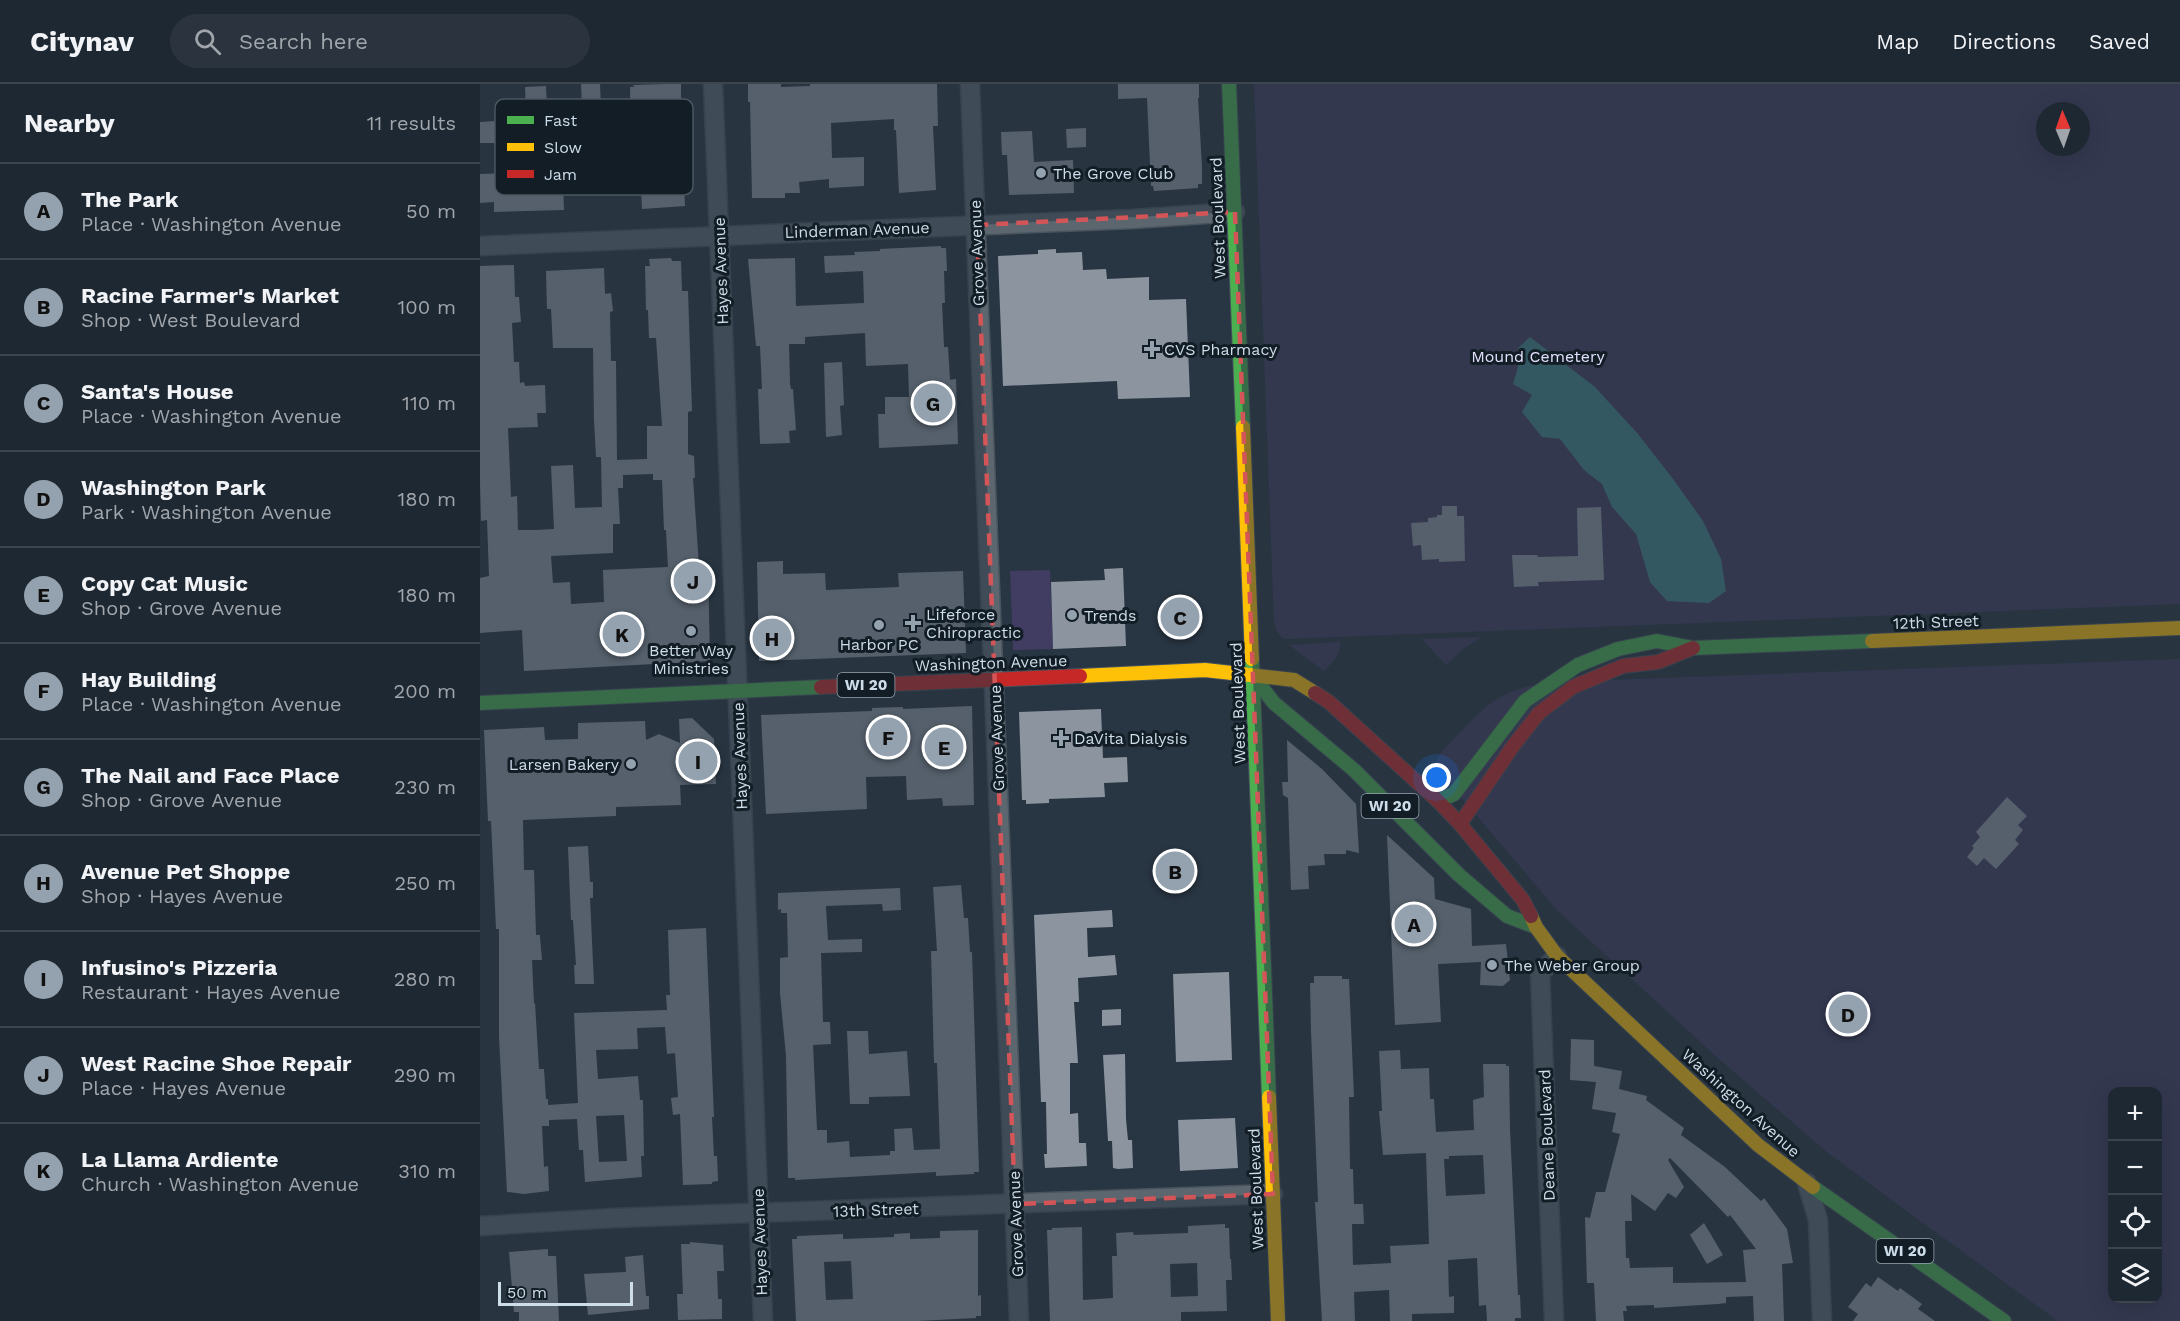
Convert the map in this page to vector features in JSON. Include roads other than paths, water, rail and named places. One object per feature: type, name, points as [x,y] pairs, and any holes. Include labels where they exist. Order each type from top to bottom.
[{"type":"street","name":"Hayes Avenue","points":[[713,84],[763,1321]]},
{"type":"street","name":"Grove Avenue","points":[[970,84],[1019,1321]]},
{"type":"street","name":"West Boulevard","points":[[1229,84],[1278,1321]]},
{"type":"street","name":"Linderman Avenue","points":[[480,246],[1234,212]]},
{"type":"street","name":"12th Street","points":[[1438,801],[1454,794],[1525,701],[1578,665],[1618,649],[1658,641],[1693,648],[2180,628]]},
{"type":"street","name":"12th Street","points":[[1460,824],[1513,746],[1539,713],[1573,687],[1623,666],[1658,662],[1693,648]]},
{"type":"street","name":"Washington Avenue","points":[[480,703],[1204,670],[1294,680],[1329,702],[1438,801],[1523,900],[1536,927],[1557,956],[1758,1145],[1806,1182],[2004,1321]]},
{"type":"street","name":"WI 20","points":[[1252,675],[1274,704],[1354,770],[1459,875],[1507,916],[1536,927]]},
{"type":"street","points":[[1354,770],[1399,796],[1414,810]]},
{"type":"street","points":[[1439,824],[1460,824]]},
{"type":"street","name":"Deane Boulevard","points":[[1554,1321],[1540,973],[1557,956]]},
{"type":"street","points":[[1806,1182],[1818,1220],[1822,1321]]},
{"type":"street","name":"13th Street","points":[[480,1226],[615,1218],[759,1215],[1273,1194]]},
{"type":"place","name":"The Grove Club","points":[[1041,173]]},
{"type":"place","name":"CVS Pharmacy","points":[[1152,349]]},
{"type":"place","name":"The Nail and Face Place","points":[[933,403]]},
{"type":"place","name":"West Racine Shoe Repair","points":[[693,581]]},
{"type":"place","name":"Trends","points":[[1072,615]]},
{"type":"place","name":"Santa's House","points":[[1180,617]]},
{"type":"place","name":"Lifeforce Chiropractic","points":[[913,623]]},
{"type":"place","name":"Harbor PC","points":[[879,625]]},
{"type":"place","name":"Better Way Ministries","points":[[691,631]]},
{"type":"place","name":"La Llama Ardiente","points":[[622,634]]},
{"type":"place","name":"Avenue Pet Shoppe","points":[[772,638]]},
{"type":"place","name":"Hay Building","points":[[888,737]]},
{"type":"place","name":"DaVita Dialysis","points":[[1061,738]]},
{"type":"place","name":"Copy Cat Music","points":[[944,747]]},
{"type":"place","name":"Infusino's Pizzeria","points":[[698,761]]},
{"type":"place","name":"Larsen Bakery","points":[[631,764]]},
{"type":"place","name":"Racine Farmer's Market","points":[[1175,871]]},
{"type":"place","name":"The Park","points":[[1414,924]]},
{"type":"place","name":"The Weber Group","points":[[1492,965]]},
{"type":"place","name":"Washington Park","points":[[1848,1014]]},
{"type":"park label","name":"Mound Cemetery","points":[[1538,356]]}]
